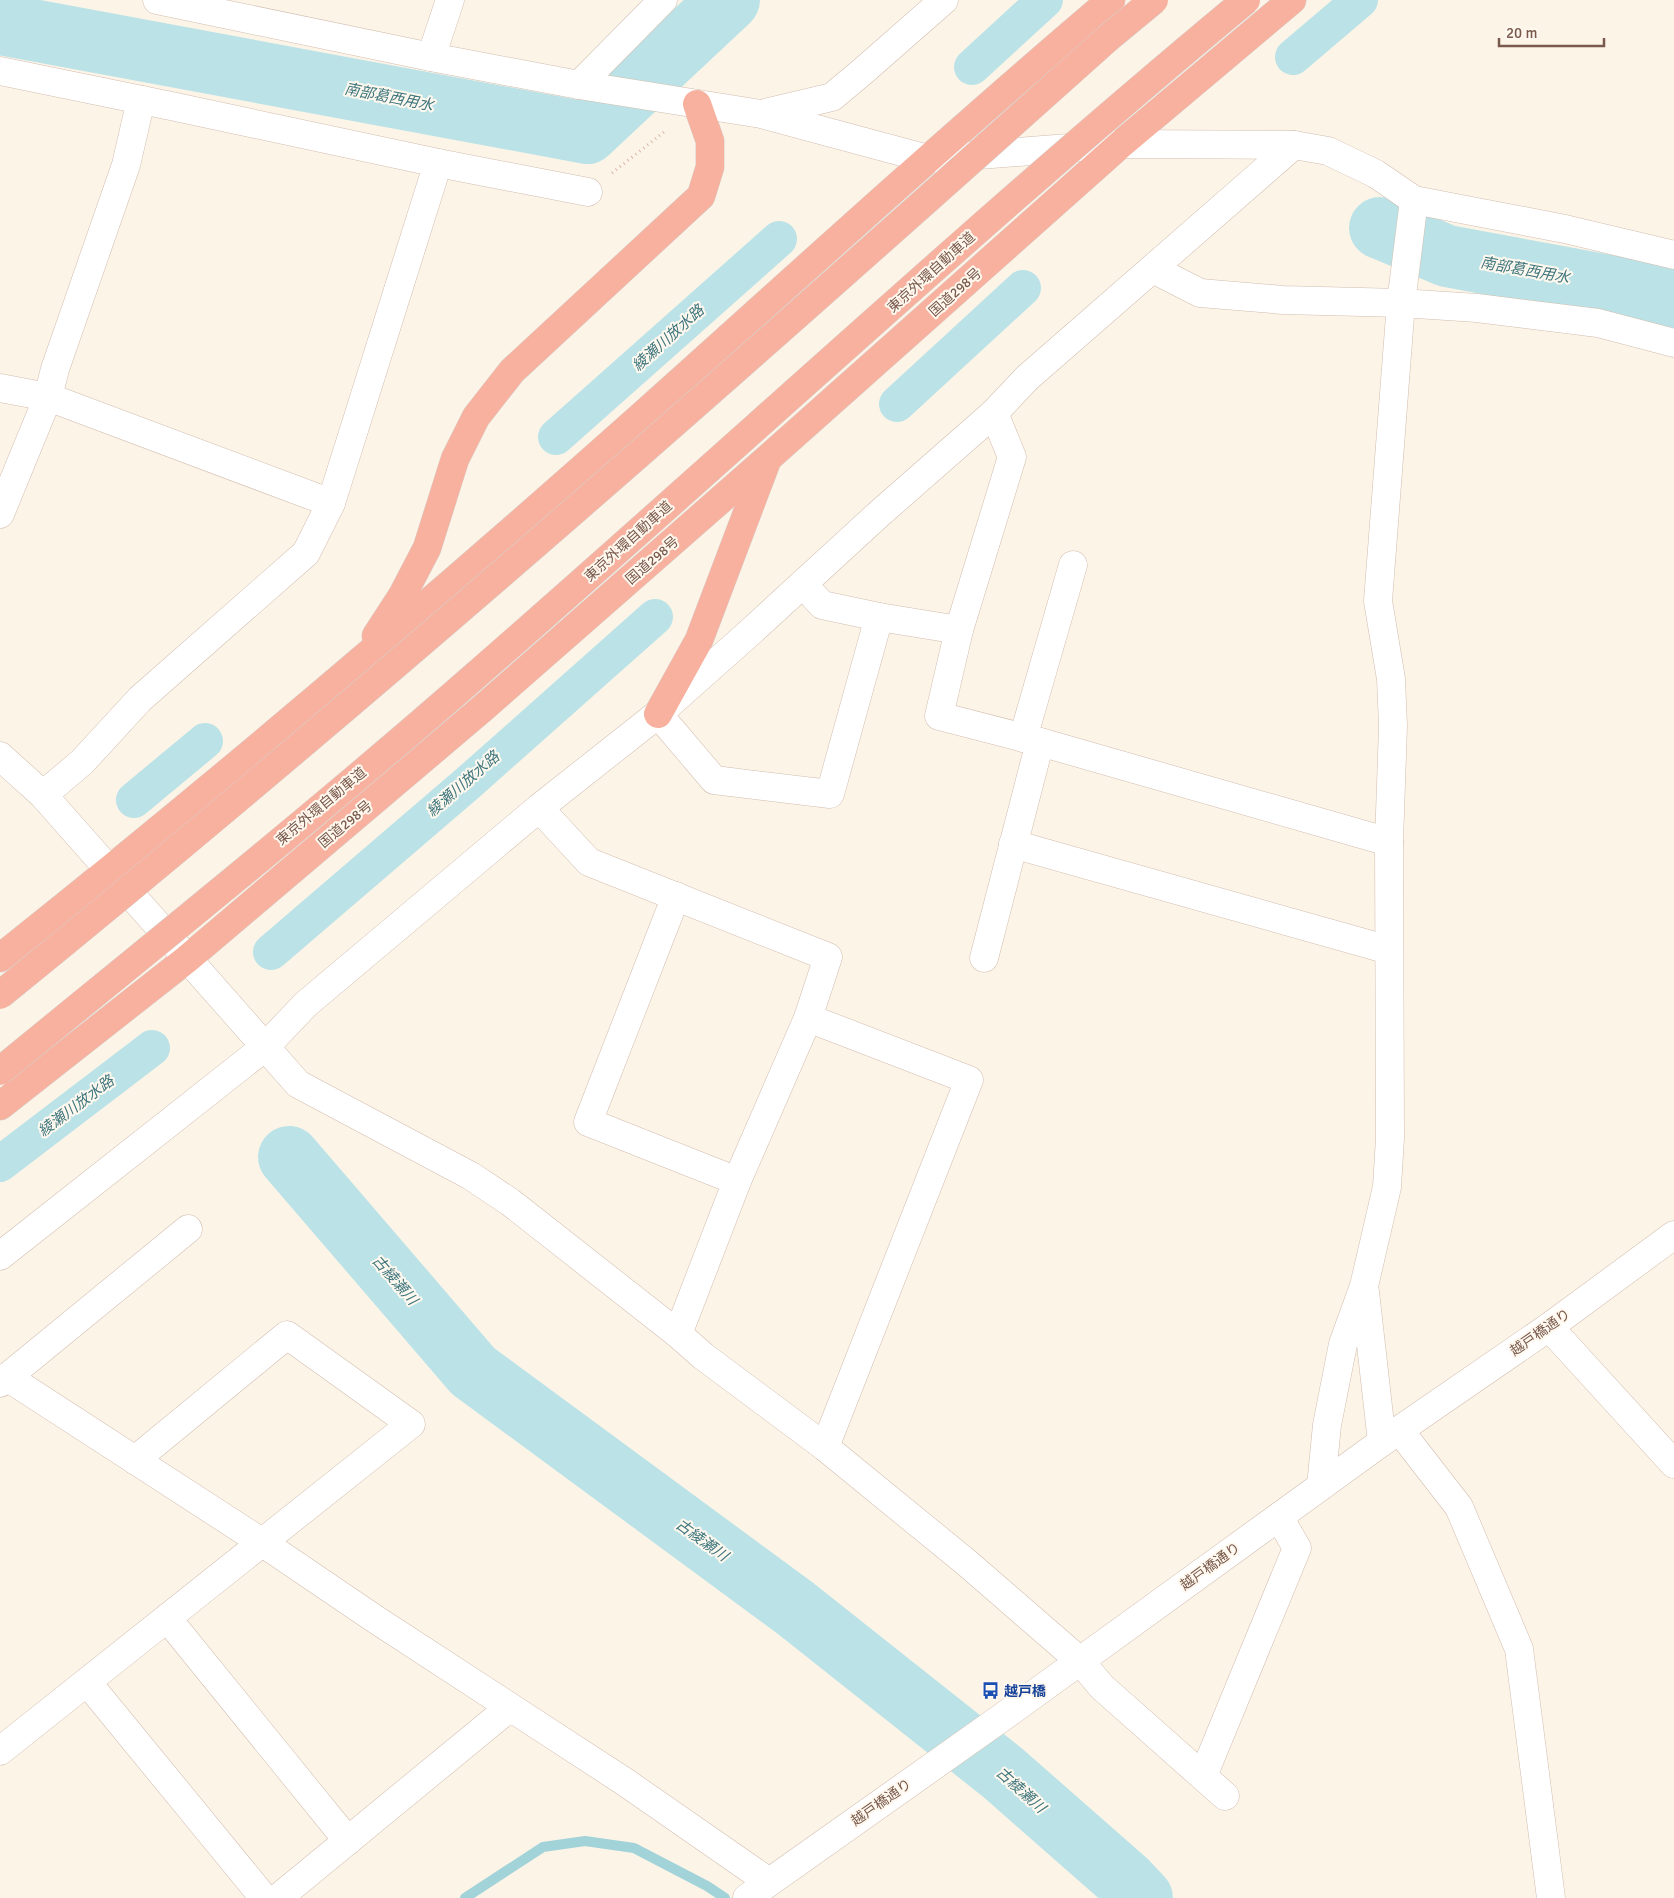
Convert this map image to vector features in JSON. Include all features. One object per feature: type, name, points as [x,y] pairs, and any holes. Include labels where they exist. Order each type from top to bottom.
[{"type":"highway","points":[[0,958],[234,768],[359,662],[644,413],[928,159],[1111,0]]},
{"type":"highway","points":[[0,995],[191,839],[566,519],[1108,38],[1154,0]]},
{"type":"highway","name":"東京外環自動車道","points":[[0,1071],[222,890],[473,678],[1022,191],[1165,67],[1246,0]]},
{"type":"highway","name":"国道298号","points":[[0,1106],[187,959],[475,714],[767,459],[1121,144],[1292,0]]},
{"type":"highway","points":[[359,662],[402,596],[427,548],[455,459],[476,417],[512,371],[701,196],[710,167],[710,141],[688,102]]},
{"type":"highway","points":[[658,714],[699,640],[767,459]]},
{"type":"street","points":[[157,0],[431,57],[579,85],[761,114],[928,159],[1121,144],[1294,145],[1328,151],[1376,174],[1414,200],[1565,229],[1674,255]]},
{"type":"street","points":[[431,57],[450,0]]},
{"type":"street","points":[[579,85],[663,0]]},
{"type":"street","points":[[761,114],[832,97],[944,0]]},
{"type":"street","points":[[0,72],[438,163],[588,192]]},
{"type":"street","points":[[0,514],[48,397],[55,369],[126,165],[141,100]]},
{"type":"street","points":[[0,1256],[265,1047],[306,1004],[539,808],[658,714],[880,513],[994,413],[1027,378],[1294,145]]},
{"type":"street","points":[[43,795],[82,762],[140,699],[306,553],[331,503],[438,163]]},
{"type":"street","points":[[1321,1486],[1327,1425],[1343,1344],[1364,1286],[1387,1187],[1390,1138],[1389,842],[1392,716],[1390,679],[1378,601],[1400,303],[1414,200]]},
{"type":"street","points":[[1153,269],[1200,293],[1283,300],[1400,303],[1477,308],[1598,323],[1674,343]]},
{"type":"street","points":[[0,388],[48,397],[331,503]]},
{"type":"street","points":[[994,413],[1012,456],[959,630],[938,716],[1031,740],[1389,842]]},
{"type":"street","points":[[984,958],[1013,844],[1031,740],[1073,565]]},
{"type":"street","points":[[803,584],[822,605],[879,617],[959,630]]},
{"type":"street","points":[[658,714],[714,780],[830,794],[879,617]]},
{"type":"street","points":[[0,756],[43,795],[298,1084],[472,1176],[510,1202],[678,1334],[703,1356],[825,1447],[967,1563],[1080,1661],[1102,1687],[1225,1796]]},
{"type":"street","points":[[539,808],[589,862],[828,957],[808,1018],[737,1180],[678,1334]]},
{"type":"street","points":[[1013,844],[1389,950]]},
{"type":"street","points":[[676,896],[588,1122],[737,1180]]},
{"type":"street","points":[[808,1018],[969,1080],[825,1447]]},
{"type":"street","points":[[188,1229],[4,1380],[135,1460],[263,1543],[509,1708],[625,1782],[770,1882]]},
{"type":"street","name":"越戸橋通り","points":[[747,1898],[1011,1711],[1391,1436],[1548,1327],[1674,1236]]},
{"type":"street","points":[[1364,1286],[1391,1436],[1459,1507],[1519,1649],[1551,1898]]},
{"type":"street","points":[[1548,1327],[1674,1464]]},
{"type":"street","points":[[0,1751],[411,1424],[287,1335],[135,1460]]},
{"type":"street","points":[[1203,1776],[1297,1548],[1279,1516]]},
{"type":"street","points":[[167,1618],[348,1842]]},
{"type":"street","points":[[87,1682],[264,1898]]},
{"type":"street","points":[[278,1898],[509,1708]]},
{"type":"path","points":[[588,192],[664,132]]},
{"type":"waterway","name":"南部葛西用水","points":[[0,24],[587,133],[729,0]]},
{"type":"waterway","name":"綾瀬川放水路","points":[[972,67],[1045,0]]},
{"type":"waterway","name":"綾瀬川放水路","points":[[1293,57],[1360,0]]},
{"type":"waterway","name":"南部葛西用水","points":[[1380,228],[1447,256],[1674,298]]},
{"type":"waterway","name":"綾瀬川放水路","points":[[556,437],[779,239]]},
{"type":"waterway","name":"綾瀬川放水路","points":[[897,404],[1023,288]]},
{"type":"waterway","name":"綾瀬川放水路","points":[[271,952],[468,783],[655,617]]},
{"type":"waterway","name":"綾瀬川放水路","points":[[134,800],[205,741]]},
{"type":"waterway","name":"綾瀬川放水路","points":[[0,1164],[152,1048]]},
{"type":"waterway","name":"古綾瀬川","points":[[289,1157],[473,1371],[795,1608],[1003,1773],[1126,1881],[1142,1898]]},
{"type":"waterway","points":[[465,1898],[543,1847],[585,1841],[634,1848],[707,1886],[725,1898]]},
{"type":"place","name":"越戸橋","points":[[990,1691]]}]
